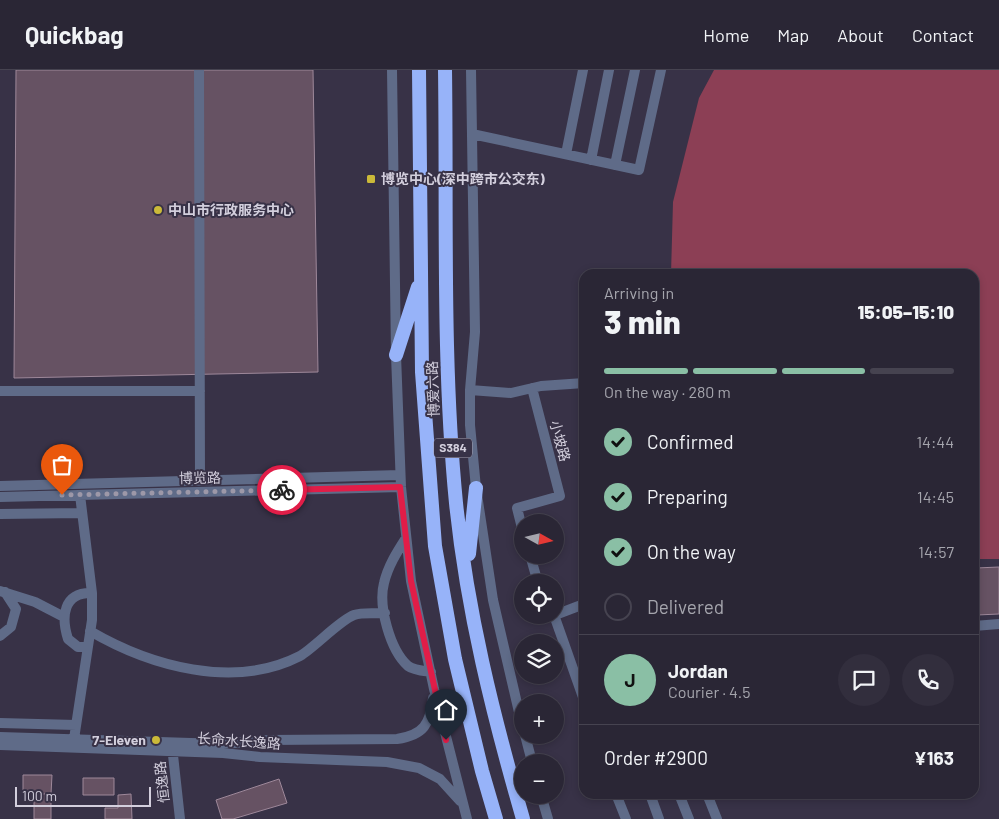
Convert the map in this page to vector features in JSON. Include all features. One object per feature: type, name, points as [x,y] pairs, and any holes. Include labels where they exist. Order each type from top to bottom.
[{"type":"highway","name":"博爱六路","points":[[419,70],[422,372],[435,546],[455,660],[482,771],[496,819]]},
{"type":"highway","name":"博爱六路","points":[[445,70],[449,390],[456,504],[472,614],[496,723],[523,819]]},
{"type":"highway","points":[[396,355],[422,275]]},
{"type":"highway","points":[[466,574],[476,488]]},
{"type":"street","points":[[199,70],[200,480]]},
{"type":"street","points":[[392,70],[400,487],[411,581],[434,689],[467,819]]},
{"type":"street","points":[[471,70],[475,332],[470,390],[470,425],[476,488],[493,600],[515,694]]},
{"type":"street","points":[[566,154],[583,70]]},
{"type":"street","points":[[591,160],[609,70]]},
{"type":"street","points":[[615,165],[635,70]]},
{"type":"street","points":[[472,134],[639,170],[661,70]]},
{"type":"street","points":[[470,390],[511,394],[532,388],[579,383]]},
{"type":"street","name":"小坡路","points":[[518,514],[517,508],[560,496],[532,388]]},
{"type":"street","points":[[0,391],[200,391]]},
{"type":"street","name":"博览路","points":[[0,486],[400,475]]},
{"type":"street","name":"博览路","points":[[0,497],[400,487]]},
{"type":"street","points":[[74,739],[90,631],[92,593],[80,495]]},
{"type":"street","points":[[0,514],[82,513]]},
{"type":"street","points":[[406,538],[394,556],[383,584],[385,613],[395,649],[409,668],[431,672]]},
{"type":"street","points":[[2,591],[35,602],[64,618]]},
{"type":"street","points":[[0,636],[11,627],[16,609],[2,591]]},
{"type":"street","points":[[87,647],[78,646],[68,639],[64,618],[67,605],[72,597],[82,592],[92,593]]},
{"type":"street","points":[[564,612],[579,606]]},
{"type":"street","points":[[90,631],[121,649],[171,664],[206,671],[239,673],[271,668],[300,655],[354,615],[385,613]]},
{"type":"street","points":[[558,624],[579,685]]},
{"type":"street","points":[[979,626],[999,624]]},
{"type":"street","name":"长命水长逸路","points":[[0,745],[172,747],[269,740],[397,739],[414,736],[425,726],[432,712],[434,689]]},
{"type":"street","points":[[0,723],[76,725]]},
{"type":"street","name":"长命水长逸路","points":[[0,737],[74,739],[387,762],[419,768],[440,779],[463,804]]},
{"type":"street","name":"恒逸路","points":[[172,747],[180,819]]},
{"type":"street","points":[[620,799],[626,819]]},
{"type":"street","points":[[652,799],[659,819]]},
{"type":"street","points":[[681,799],[688,819]]},
{"type":"street","points":[[709,799],[716,819]]},
{"type":"street","points":[[544,804],[548,819]]},
{"type":"shaded area","points":[[714,70],[999,70],[999,559],[979,559],[979,269],[671,269],[673,202],[699,98]]},
{"type":"building","points":[[16,70],[313,70],[318,372],[14,378]]},
{"type":"building","points":[[999,567],[999,614],[979,615],[979,568]]},
{"type":"building","points":[[23,775],[52,775],[51,794],[23,794]]},
{"type":"building","points":[[83,778],[114,778],[114,795],[83,795]]},
{"type":"building","points":[[279,779],[287,803],[233,819],[222,819],[216,800]]},
{"type":"building","points":[[34,794],[51,794],[51,819],[34,819]]},
{"type":"building","points":[[131,794],[132,819],[105,819],[105,808],[118,808],[118,795]]},
{"type":"way so far","points":[[62,495],[282,490]]},
{"type":"place","name":"博览中心(深中跨市公交东)","points":[[371,179]]},
{"type":"place","name":"中山市行政服务中心","points":[[158,210]]},
{"type":"place","name":"7-Eleven","points":[[156,740]]},
{"type":"route","points":[[282,490],[400,487],[411,581],[446,740]]}]
